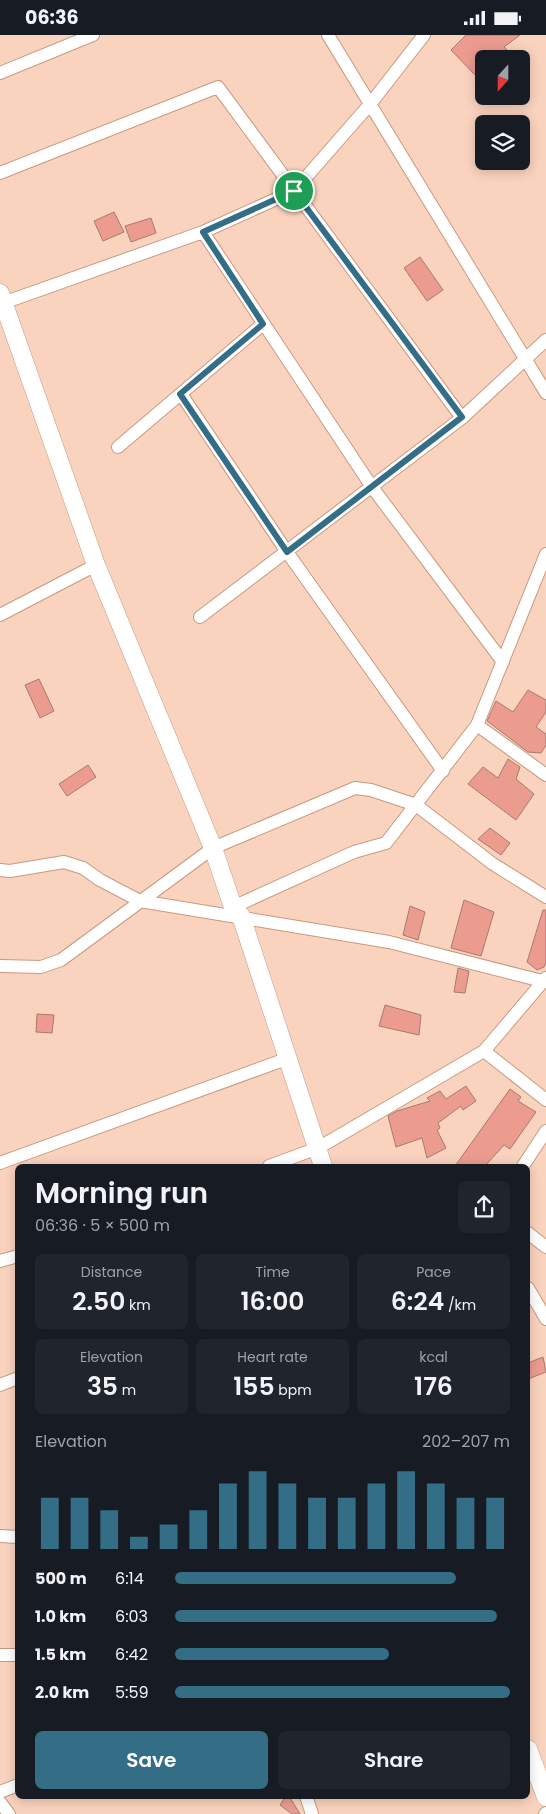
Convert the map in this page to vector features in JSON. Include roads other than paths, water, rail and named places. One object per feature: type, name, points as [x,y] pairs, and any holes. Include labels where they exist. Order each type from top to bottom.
[{"type":"street","points":[[0,73],[93,35]]},
{"type":"street","points":[[328,35],[546,393]]},
{"type":"street","points":[[323,1164],[237,911],[213,848],[96,565],[1,298],[203,232],[294,191],[371,103],[424,35]]},
{"type":"street","points":[[0,173],[218,87],[462,417]]},
{"type":"street","points":[[203,232],[372,487],[503,662]]},
{"type":"street","points":[[118,447],[263,324]]},
{"type":"street","points":[[200,617],[462,417],[546,340]]},
{"type":"street","points":[[180,394],[287,552],[443,771]]},
{"type":"street","points":[[237,911],[354,852],[386,843],[477,725],[546,554]]},
{"type":"street","points":[[0,615],[96,565]]},
{"type":"street","points":[[477,725],[543,768]]},
{"type":"street","points":[[0,966],[41,967],[61,960],[213,848],[354,788],[371,790],[416,805],[493,864],[546,897]]},
{"type":"street","points":[[0,870],[10,871],[64,862],[83,868],[100,880],[140,901],[237,911],[389,942],[545,980],[484,1051],[318,1147],[273,1164]]},
{"type":"street","points":[[484,1051],[546,1100]]},
{"type":"street","points":[[0,1163],[288,1058]]},
{"type":"street","points":[[524,1164],[546,1131]]},
{"type":"street","points":[[530,1235],[546,1247]]},
{"type":"street","points":[[0,1261],[15,1257]]},
{"type":"street","points":[[530,1291],[546,1319]]},
{"type":"street","points":[[0,1385],[15,1379]]},
{"type":"street","points":[[0,1536],[15,1537]]},
{"type":"street","points":[[0,1655],[15,1655]]},
{"type":"street","points":[[530,1756],[540,1789]]},
{"type":"street","points":[[0,1792],[15,1786]]},
{"type":"street","points":[[307,1799],[312,1814]]},
{"type":"street","points":[[0,1802],[9,1814]]}]
